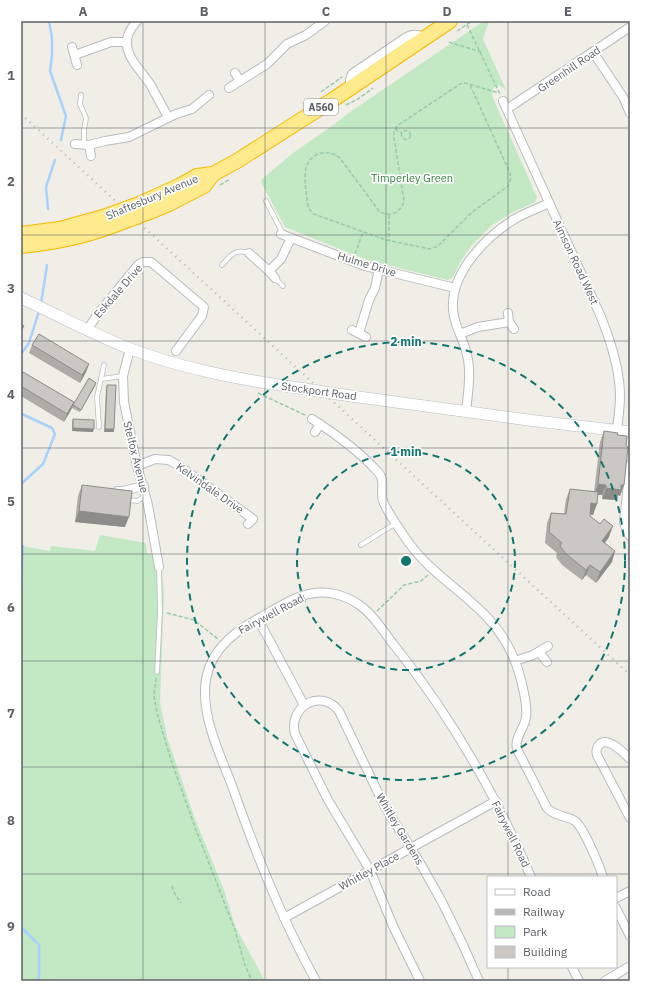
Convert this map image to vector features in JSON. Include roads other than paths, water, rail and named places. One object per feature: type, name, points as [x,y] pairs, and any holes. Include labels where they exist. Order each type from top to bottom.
[{"type":"highway","name":"Shaftesbury Avenue","points":[[21,234],[108,222],[143,209],[169,204],[204,186],[213,174],[266,143],[351,81],[426,37],[450,21]]},
{"type":"highway","name":"Shaftesbury Avenue","points":[[21,246],[52,242],[99,231],[108,222]]},
{"type":"main road","name":"Stockport Road","points":[[26,300],[130,348],[163,360],[246,380],[466,412],[630,432]]},
{"type":"street","points":[[138,21],[129,32],[127,42],[130,55],[149,82],[168,118]]},
{"type":"street","points":[[229,88],[267,64],[287,44],[306,35],[323,22]]},
{"type":"street","name":"Greenhill Road","points":[[507,109],[630,27]]},
{"type":"street","points":[[75,55],[111,42],[127,42]]},
{"type":"street","points":[[72,47],[77,65]]},
{"type":"street","points":[[593,52],[623,96],[630,112]]},
{"type":"street","points":[[235,73],[240,81]]},
{"type":"street","points":[[75,144],[86,145],[128,137],[168,118],[192,109],[209,96]]},
{"type":"street","name":"Aimson Road West","points":[[501,97],[601,317],[612,346],[620,388],[618,430]]},
{"type":"street","points":[[86,145],[91,156]]},
{"type":"street","points":[[466,412],[469,368],[466,350],[454,317],[453,308],[455,288],[468,261],[493,235],[514,219],[549,203]]},
{"type":"street","points":[[269,271],[281,259],[285,235]]},
{"type":"street","name":"Hulme Drive","points":[[285,235],[379,270],[455,288]]},
{"type":"street","points":[[249,253],[275,278]]},
{"type":"street","name":"Eskdale Drive","points":[[88,329],[96,315],[138,265],[142,262],[151,262],[204,307],[202,316],[176,351]]},
{"type":"street","points":[[359,333],[369,300],[375,288],[379,270]]},
{"type":"street","points":[[508,313],[509,322],[514,329]]},
{"type":"street","points":[[460,334],[478,327],[509,322]]},
{"type":"street","name":"Stelfox Avenue","points":[[130,348],[123,376],[124,402],[137,466],[145,490],[159,566]]},
{"type":"street","points":[[312,419],[341,439],[380,474],[382,480],[383,501],[411,545],[433,569],[471,600],[488,617],[505,640],[515,661],[522,685],[526,715],[525,725],[517,739],[517,749],[548,808],[555,815],[572,819],[579,826],[595,856],[603,876]]},
{"type":"street","points":[[315,432],[320,424]]},
{"type":"street","name":"Kelvindale Drive","points":[[137,466],[155,459],[169,460],[184,469],[253,519],[248,524]]},
{"type":"street","points":[[630,465],[629,490],[624,522],[630,536]]},
{"type":"street","points":[[109,491],[145,490]]},
{"type":"street","name":"Fairywell Road","points":[[316,981],[284,918],[244,820],[207,711],[205,688],[207,676],[212,663],[223,644],[237,631],[299,596],[326,592],[338,594],[361,606],[372,617],[410,665],[441,709],[474,762],[496,802],[531,876]]},
{"type":"street","points":[[258,619],[304,705],[294,719],[295,734],[328,800],[370,870],[393,926],[420,981]]},
{"type":"street","points":[[515,661],[539,652],[548,646]]},
{"type":"street","points":[[539,652],[547,662]]},
{"type":"street","name":"Whitley Gardens","points":[[304,705],[314,701],[325,701],[339,711],[384,805],[442,902],[479,981]]},
{"type":"street","points":[[630,759],[609,742],[600,743],[597,747],[597,755],[630,818]]},
{"type":"street","name":"Whitley Place","points":[[284,918],[496,802]]},
{"type":"street","points":[[617,898],[630,891]]},
{"type":"street","points":[[617,910],[630,936]]},
{"type":"street","points":[[604,981],[630,966]]},
{"type":"street","points":[[572,968],[579,981]]},
{"type":"lane","points":[[81,95],[80,104],[86,118],[84,130],[86,145]]},
{"type":"lane","points":[[266,200],[285,235]]},
{"type":"lane","points":[[222,265],[236,252],[241,250],[249,253]]},
{"type":"lane","points":[[275,278],[283,286]]},
{"type":"lane","points":[[99,427],[97,397],[104,365]]},
{"type":"lane","points":[[101,379],[123,376]]},
{"type":"lane","points":[[122,499],[138,501],[145,490]]},
{"type":"lane","points":[[361,545],[396,523]]},
{"type":"lane","points":[[157,672],[160,611],[159,566]]},
{"type":"waterway","points":[[49,21],[52,38],[50,71],[66,116],[61,140]]},
{"type":"waterway","points":[[48,209],[46,187],[55,160]]},
{"type":"waterway","points":[[41,304],[47,265]]},
{"type":"waterway","points":[[21,354],[29,343],[39,311]]},
{"type":"waterway","points":[[21,484],[43,464],[55,434],[52,428],[22,414]]},
{"type":"waterway","points":[[21,546],[23,546],[21,588]]},
{"type":"waterway","points":[[21,927],[39,945],[39,981]]},
{"type":"railway","points":[[21,114],[630,675]]},
{"type":"park label","name":"Timperley Green","points":[[412,178]]}]
